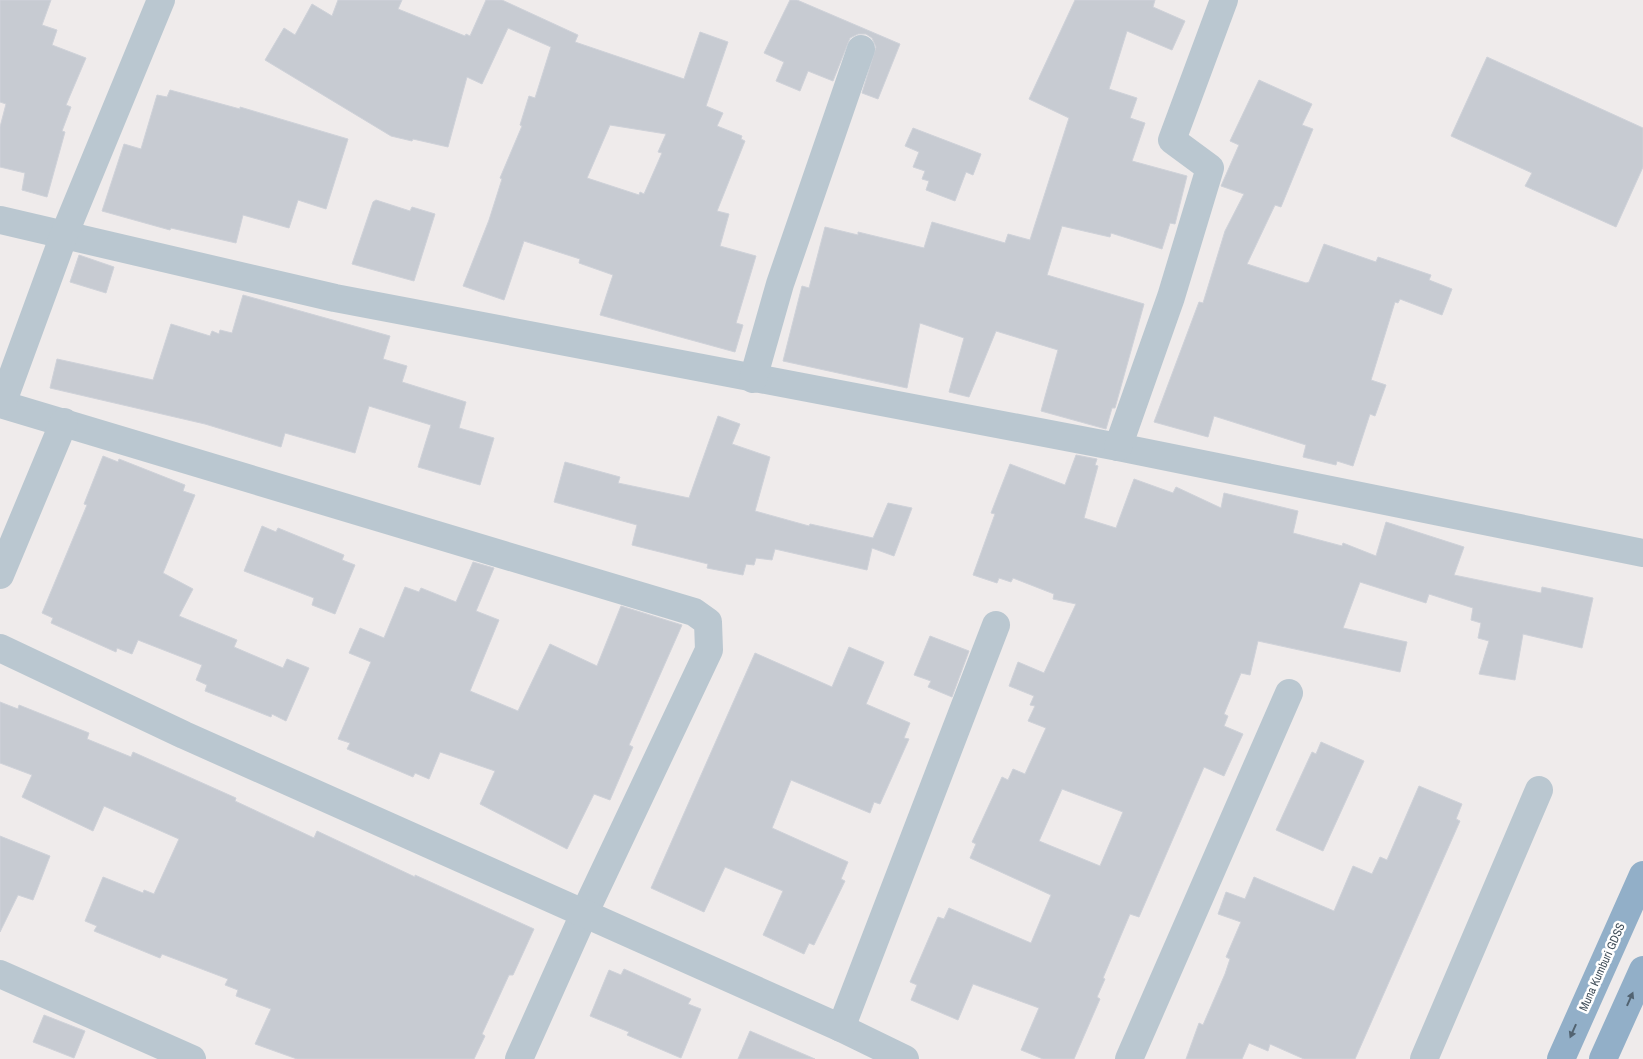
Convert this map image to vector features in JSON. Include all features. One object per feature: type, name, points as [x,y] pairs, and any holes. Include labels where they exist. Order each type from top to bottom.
[{"type":"highway","name":"Muna Kumburi GDSS","points":[[1561,1059],[1643,875]]},
{"type":"highway","points":[[1603,1059],[1643,970]]},
{"type":"street","points":[[161,0],[64,235],[1,404],[694,612],[708,622],[709,650],[584,914],[519,1059]]},
{"type":"street","points":[[1118,447],[1172,297],[1210,168],[1172,140],[1224,0]]},
{"type":"street","points":[[753,379],[780,284],[861,49]]},
{"type":"street","points":[[0,220],[334,298],[1118,447],[1643,553]]},
{"type":"street","points":[[0,575],[64,422]]},
{"type":"street","points":[[841,1028],[996,625]]},
{"type":"street","points":[[0,648],[184,735],[841,1028],[905,1059]]},
{"type":"street","points":[[1129,1059],[1289,693]]},
{"type":"street","points":[[1424,1059],[1539,790]]},
{"type":"street","points":[[0,974],[192,1059]]},
{"type":"building","points":[[0,0],[51,0],[42,25],[57,30],[52,45],[86,58],[66,105],[71,107],[62,131],[65,132],[47,197],[22,190],[25,173],[0,167],[0,127],[6,104],[0,102]]},
{"type":"building","points":[[338,0],[402,0],[398,9],[465,36],[466,34],[470,36],[486,0],[502,0],[578,35],[575,42],[684,79],[700,32],[728,42],[706,106],[723,113],[717,126],[742,136],[741,139],[745,141],[717,211],[729,214],[720,246],[756,256],[736,323],[743,325],[735,352],[600,315],[613,275],[579,263],[580,259],[524,241],[504,300],[463,286],[489,220],[502,179],[500,178],[522,126],[520,125],[529,96],[535,98],[551,47],[508,28],[482,84],[467,77],[448,147],[391,136],[265,60],[284,28],[295,35],[312,4],[332,16]],"holes":[[[610,125],[666,134],[658,152],[662,153],[644,194],[640,192],[639,195],[587,178]]]},
{"type":"building","points":[[790,0],[797,0],[900,44],[878,99],[862,93],[876,47],[872,38],[866,34],[858,34],[850,38],[833,81],[808,71],[800,91],[776,81],[784,62],[764,53]]},
{"type":"building","points":[[1075,0],[1155,0],[1153,7],[1185,21],[1172,50],[1127,31],[1109,89],[1137,98],[1130,118],[1145,123],[1132,161],[1187,176],[1175,224],[1170,223],[1162,249],[1111,233],[1110,237],[1062,226],[1047,275],[1144,304],[1115,408],[1112,408],[1106,429],[1041,411],[1058,350],[996,331],[969,397],[949,392],[964,338],[920,323],[907,388],[783,361],[802,286],[809,288],[825,227],[858,235],[858,232],[924,248],[932,222],[1005,243],[1008,234],[1030,240],[1069,118],[1029,99]]},
{"type":"building","points":[[1487,57],[1643,128],[1643,167],[1616,227],[1525,186],[1532,173],[1451,136]]},
{"type":"building","points":[[1259,80],[1312,104],[1302,125],[1313,129],[1281,207],[1275,205],[1247,264],[1306,283],[1309,282],[1324,244],[1376,262],[1378,257],[1431,275],[1429,280],[1452,289],[1442,315],[1400,299],[1398,303],[1395,302],[1371,380],[1386,385],[1375,416],[1370,414],[1353,466],[1337,461],[1336,465],[1303,457],[1306,445],[1214,416],[1208,437],[1154,422],[1199,302],[1203,303],[1225,231],[1244,194],[1221,186],[1239,145],[1230,141]]},
{"type":"building","points":[[170,90],[240,109],[240,107],[348,139],[326,209],[298,200],[289,228],[243,215],[236,243],[171,228],[170,230],[102,211],[124,144],[141,149],[157,95],[167,97]]},
{"type":"building","points":[[913,128],[981,154],[973,175],[966,172],[955,201],[926,190],[929,181],[922,179],[925,171],[913,167],[919,152],[905,146]]},
{"type":"building","points":[[376,200],[410,211],[412,207],[435,214],[414,281],[352,264],[373,202]]},
{"type":"building","points":[[79,255],[114,267],[106,293],[70,282]]},
{"type":"building","points":[[243,295],[390,336],[383,359],[407,366],[402,382],[466,402],[459,428],[494,438],[480,485],[418,467],[431,425],[369,406],[355,453],[285,433],[281,447],[205,424],[50,388],[57,359],[153,380],[171,324],[210,336],[212,331],[219,334],[220,330],[232,333]]},
{"type":"building","points":[[718,416],[740,424],[732,444],[770,457],[755,511],[809,526],[810,524],[873,538],[888,503],[912,508],[894,556],[872,548],[867,570],[775,549],[772,560],[756,558],[754,565],[746,564],[743,575],[707,568],[708,564],[632,545],[637,525],[554,502],[565,462],[620,477],[618,483],[689,498]]},
{"type":"building","points":[[1076,455],[1097,459],[1095,465],[1098,466],[1084,518],[1116,528],[1134,479],[1173,493],[1176,487],[1221,508],[1224,493],[1298,511],[1293,533],[1342,546],[1343,543],[1376,556],[1386,522],[1464,547],[1454,575],[1541,593],[1542,587],[1593,598],[1582,648],[1523,634],[1515,680],[1479,674],[1489,641],[1478,638],[1481,623],[1471,620],[1473,608],[1429,594],[1426,603],[1360,582],[1343,628],[1407,642],[1400,672],[1258,641],[1250,675],[1241,673],[1224,714],[1228,716],[1224,726],[1243,734],[1224,776],[1204,767],[1139,917],[1130,914],[1103,978],[1105,979],[1097,997],[1100,999],[1074,1059],[1043,1059],[1021,1050],[1039,1008],[973,984],[958,1020],[911,1000],[917,985],[910,982],[938,917],[944,919],[949,908],[1031,943],[1051,895],[970,858],[976,844],[972,842],[1002,777],[1008,780],[1013,769],[1025,774],[1046,728],[1028,721],[1035,706],[1030,705],[1034,696],[1009,686],[1018,662],[1044,673],[1076,604],[1053,599],[1054,594],[1013,578],[1011,582],[999,578],[997,583],[973,575],[995,514],[991,513],[1010,464],[1065,485]],"holes":[[[1062,789],[1123,812],[1100,866],[1039,841]]]},
{"type":"building","points":[[103,456],[118,462],[119,459],[185,485],[183,491],[195,495],[163,573],[193,589],[179,616],[237,640],[234,647],[283,668],[287,659],[309,668],[286,721],[272,714],[271,717],[205,691],[207,685],[196,680],[202,665],[138,640],[132,654],[117,648],[116,652],[51,623],[53,618],[42,613],[87,505],[84,504]]},
{"type":"building","points":[[262,526],[276,532],[278,528],[344,555],[342,560],[355,565],[335,614],[312,605],[314,598],[244,571]]},
{"type":"building","points":[[473,562],[494,568],[476,611],[499,620],[470,691],[518,711],[550,644],[597,666],[621,606],[682,625],[629,745],[633,747],[610,800],[594,794],[567,849],[480,804],[495,771],[440,752],[429,779],[415,773],[413,777],[347,749],[350,743],[338,739],[371,662],[349,653],[360,628],[384,638],[405,587],[419,592],[421,588],[456,602]]},
{"type":"building","points":[[930,636],[969,651],[952,697],[928,687],[931,681],[914,675]]},
{"type":"building","points":[[849,647],[884,662],[866,704],[910,723],[904,738],[909,739],[880,804],[874,802],[870,813],[791,780],[772,828],[848,862],[841,879],[845,881],[814,945],[809,943],[804,954],[763,935],[783,891],[725,867],[704,912],[651,888],[755,653],[832,687]]},
{"type":"building","points":[[0,702],[18,709],[19,705],[89,733],[87,739],[131,757],[133,752],[236,798],[235,801],[314,838],[317,831],[415,877],[415,875],[534,929],[513,975],[509,975],[482,1034],[485,1036],[474,1059],[297,1059],[255,1044],[271,1009],[236,996],[238,990],[225,985],[228,979],[162,954],[160,958],[94,931],[97,926],[85,921],[103,877],[143,893],[144,890],[154,894],[179,839],[104,806],[93,831],[22,797],[32,775],[0,763]]},
{"type":"building","points":[[1321,742],[1364,761],[1323,851],[1276,830],[1312,752],[1316,754]]},
{"type":"building","points":[[1419,786],[1462,804],[1456,819],[1460,821],[1355,1059],[1304,1059],[1270,1044],[1268,1051],[1249,1043],[1242,1059],[1186,1059],[1199,1023],[1203,1025],[1225,974],[1230,959],[1226,957],[1241,922],[1218,914],[1226,892],[1245,899],[1254,877],[1334,911],[1353,866],[1372,874],[1380,857],[1387,860]]},
{"type":"building","points":[[0,836],[50,856],[33,900],[18,895],[0,932]]},
{"type":"building","points":[[624,969],[691,999],[688,1004],[701,1009],[681,1058],[627,1035],[629,1032],[590,1016],[609,970],[621,975]]},
{"type":"building","points":[[44,1015],[85,1031],[74,1058],[33,1042]]},
{"type":"building","points":[[750,1031],[815,1059],[738,1059]]}]
